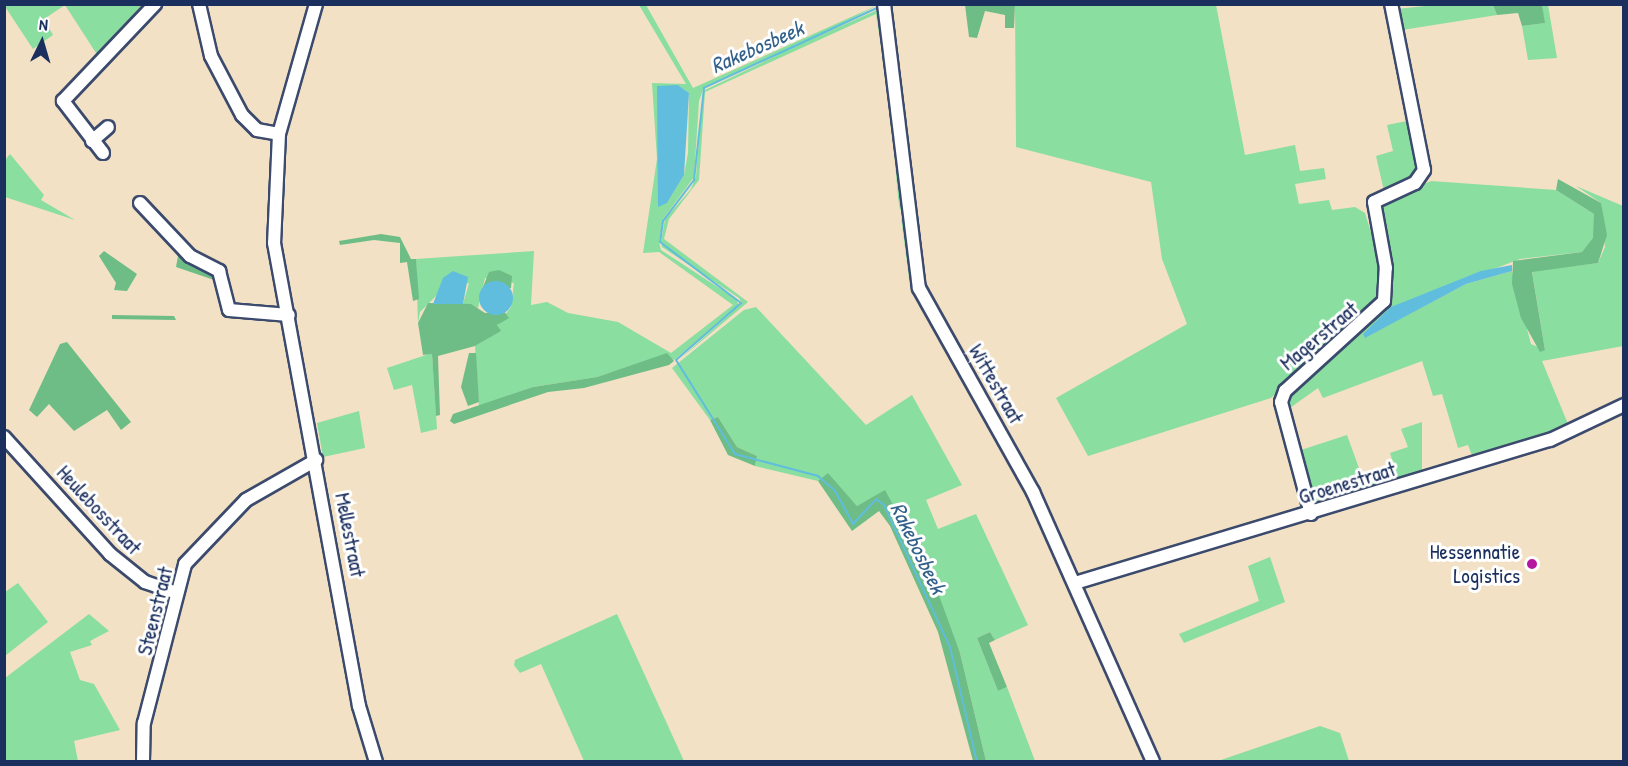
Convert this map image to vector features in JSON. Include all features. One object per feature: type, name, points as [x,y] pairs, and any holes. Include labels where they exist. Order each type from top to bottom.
[{"type":"street","points":[[103,153],[63,101],[155,4]]},
{"type":"street","points":[[199,4],[225,87],[257,130],[275,134],[316,4]]},
{"type":"street","name":"Wittestraat","points":[[884,4],[919,288],[995,417],[1075,583],[1153,762]]},
{"type":"street","name":"Magerstraat","points":[[1311,514],[1281,402],[1285,391],[1384,301],[1386,268],[1374,202],[1415,183],[1424,170],[1391,4]]},
{"type":"street","points":[[92,141],[108,127]]},
{"type":"street","name":"Mellestraat","points":[[275,134],[278,178],[274,243],[316,460],[359,706],[376,762]]},
{"type":"street","points":[[140,203],[190,256],[219,271],[229,310],[289,315]]},
{"type":"street","name":"Groenestraat","points":[[1075,583],[1311,514],[1550,440],[1623,405]]},
{"type":"street","name":"Heulebosstraat","points":[[4,437],[110,554],[145,582],[177,593]]},
{"type":"street","name":"Steenstraat","points":[[143,762],[144,723],[185,564],[224,518],[292,469],[316,460]]},
{"type":"green space","points":[[1444,4],[1493,5],[1497,15],[1402,30],[1397,9]]},
{"type":"green space","points":[[4,5],[65,5],[44,19],[53,35],[33,49]]},
{"type":"green space","points":[[65,5],[151,5],[98,56]]},
{"type":"green space","points":[[639,5],[646,5],[693,88],[878,5],[818,36],[882,8],[895,137],[876,14],[705,92],[699,180],[669,219],[664,239],[748,302],[680,359],[735,309],[674,360],[663,355],[597,377],[533,387],[479,407],[475,346],[500,331],[497,326],[511,307],[514,283],[485,278],[478,308],[463,304],[469,283],[438,294],[420,312],[418,323],[416,259],[534,251],[531,305],[547,302],[568,313],[618,322],[671,353],[733,305],[659,252],[643,253],[657,159],[652,83],[686,84]],"holes":[[[782,53],[703,91],[696,176],[691,189],[665,219],[662,247],[739,298],[742,303],[739,306],[736,299],[661,250],[659,242],[663,219],[694,177],[699,101],[704,87]],[[678,85],[689,93],[688,153],[684,175],[667,203],[658,184],[660,122]]]},
{"type":"green space","points":[[965,5],[1015,5],[1014,28],[1005,28],[1005,15],[985,11],[977,38],[969,37]]},
{"type":"green space","points":[[1015,5],[1216,5],[1245,155],[1295,145],[1300,171],[1324,168],[1326,179],[1295,184],[1299,204],[1329,200],[1332,210],[1355,207],[1365,213],[1381,265],[1381,297],[1271,398],[1088,456],[1056,398],[1187,324],[1162,259],[1151,182],[1016,147]]},
{"type":"green space","points":[[1493,5],[1542,5],[1545,23],[1522,26],[1518,13],[1497,15]]},
{"type":"green space","points":[[1542,5],[1548,5],[1557,58],[1528,60],[1522,26],[1544,23]]},
{"type":"green space","points":[[1412,120],[1420,168],[1414,178],[1384,191],[1376,156],[1393,151],[1387,125]]},
{"type":"green space","points":[[894,151],[903,209],[900,210],[898,197]]},
{"type":"green space","points":[[10,154],[44,195],[41,200],[75,220],[5,197],[5,160]]},
{"type":"green space","points":[[1558,179],[1601,203],[1607,235],[1598,263],[1532,272],[1545,350],[1540,352],[1521,318],[1512,284],[1513,261],[1582,252],[1593,238],[1594,214],[1556,190]]},
{"type":"green space","points":[[1431,181],[1556,190],[1594,214],[1594,238],[1582,252],[1520,259],[1396,306],[1366,337],[1466,284],[1512,271],[1531,344],[1545,350],[1532,271],[1598,263],[1605,247],[1601,203],[1576,186],[1623,206],[1623,346],[1542,361],[1568,424],[1474,461],[1468,445],[1458,448],[1442,394],[1433,396],[1422,361],[1323,398],[1318,388],[1287,410],[1289,391],[1385,306],[1391,282],[1379,209],[1383,202]]},
{"type":"green space","points":[[141,211],[212,272],[217,281],[176,267],[178,256]]},
{"type":"green space","points":[[901,217],[906,230],[914,286],[910,286]]},
{"type":"green space","points":[[381,234],[400,237],[411,259],[416,259],[419,299],[413,301],[407,262],[400,263],[400,243],[374,240],[340,245],[339,241]]},
{"type":"green space","points":[[104,251],[137,274],[127,291],[114,290],[116,283],[99,256]]},
{"type":"green space","points":[[499,270],[512,276],[511,288],[483,287],[489,272]]},
{"type":"green space","points":[[428,303],[471,304],[485,313],[504,311],[509,318],[497,325],[501,331],[475,346],[438,356],[440,415],[436,416],[432,354],[423,355],[418,323]]},
{"type":"green space","points":[[756,307],[866,425],[912,395],[962,485],[926,500],[938,529],[976,514],[1028,625],[995,640],[990,632],[977,638],[998,691],[1007,687],[1035,761],[986,761],[960,653],[885,491],[857,506],[828,474],[818,481],[755,466],[757,456],[737,447],[718,417],[710,420],[672,368],[744,310]]},
{"type":"green space","points":[[112,315],[174,316],[176,320],[112,319]]},
{"type":"green space","points":[[67,342],[131,422],[121,430],[107,410],[74,431],[49,404],[37,417],[29,410],[60,344]]},
{"type":"green space","points":[[432,353],[437,429],[421,433],[412,385],[394,390],[387,368]]},
{"type":"green space","points":[[469,353],[476,353],[479,402],[468,406],[461,387]]},
{"type":"green space","points":[[667,353],[674,361],[669,365],[584,388],[548,392],[454,424],[450,421],[453,414],[533,387],[597,377]]},
{"type":"green space","points":[[359,411],[365,448],[323,457],[317,423]]},
{"type":"green space","points":[[718,417],[737,447],[757,456],[755,466],[728,455],[710,420]]},
{"type":"green space","points":[[1422,422],[1422,476],[1316,505],[1313,501],[1301,450],[1347,435],[1364,482],[1396,472],[1390,453],[1408,447],[1401,429]]},
{"type":"green space","points":[[828,473],[857,506],[885,490],[933,579],[960,653],[986,761],[973,761],[938,632],[890,526],[879,511],[852,531],[818,481]]},
{"type":"green space","points":[[1270,557],[1285,602],[1184,643],[1179,634],[1259,601],[1248,566]]},
{"type":"green space","points":[[18,583],[48,622],[5,656],[5,592]]},
{"type":"green space","points":[[89,614],[109,631],[90,641],[92,645],[70,652],[80,680],[94,684],[120,730],[74,741],[78,761],[5,761],[5,678]]},
{"type":"green space","points":[[617,614],[684,761],[584,761],[541,664],[520,673],[514,665],[515,660]]},
{"type":"green space","points":[[990,632],[995,640],[989,643],[1007,687],[998,691],[977,638]]},
{"type":"green space","points":[[1320,726],[1340,733],[1349,761],[1218,761]]},
{"type":"water","points":[[678,85],[689,93],[684,175],[667,203],[658,207],[657,86]]},
{"type":"water","points":[[1512,265],[1512,271],[1466,284],[1365,338],[1363,334],[1391,307],[1481,271]]},
{"type":"water","points":[[453,271],[468,277],[463,304],[433,304],[443,278]]},
{"type":"water","points":[[496,281],[508,286],[513,298],[508,310],[496,315],[484,310],[479,298],[484,286]]},
{"type":"waterway","name":"Rakebosbeek","points":[[879,7],[704,88],[694,180],[663,221],[660,242],[741,303],[676,360],[735,454],[818,476],[835,491],[853,524],[876,499],[884,505],[950,647],[977,762]]},
{"type":"place","name":"Hessennatie Logistics","points":[[1532,564]]}]
